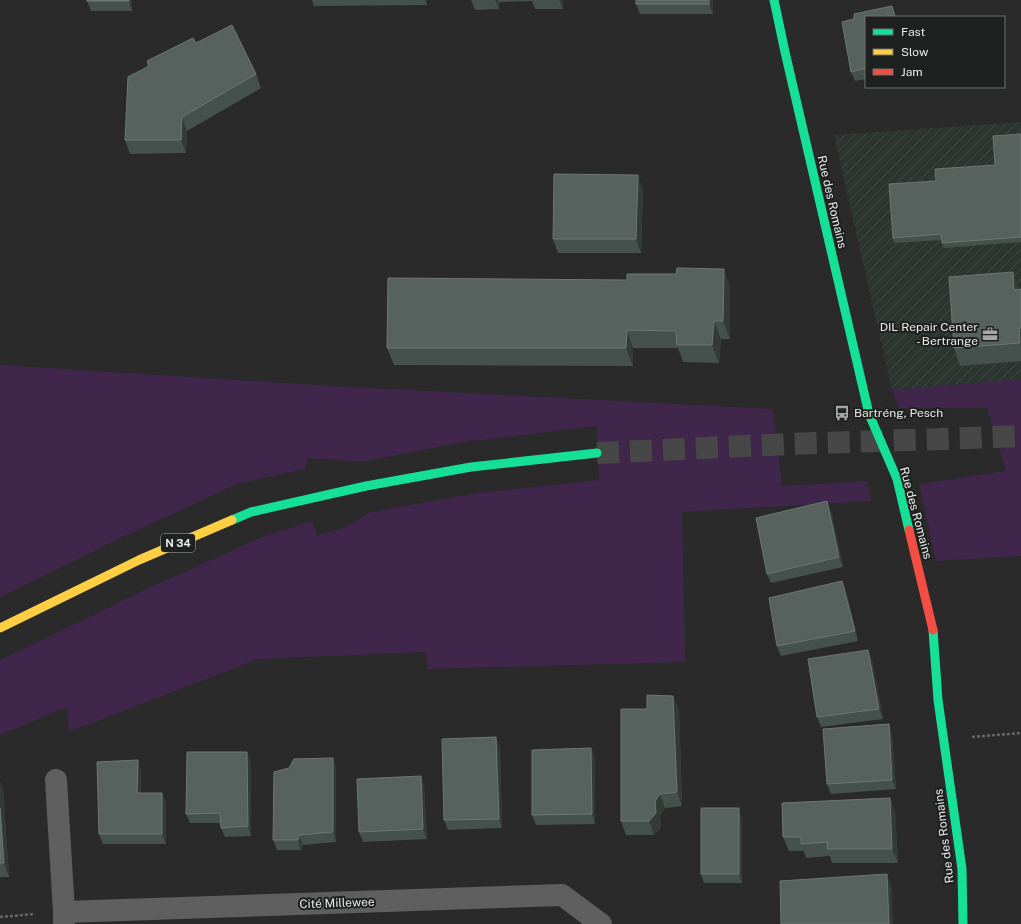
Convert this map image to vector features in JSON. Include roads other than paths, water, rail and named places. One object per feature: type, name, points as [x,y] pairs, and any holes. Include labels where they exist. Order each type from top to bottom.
[{"type":"street","name":"Rue des Romains","points":[[774,0],[869,414],[897,479],[933,626],[938,700],[962,869],[964,924]]},
{"type":"street","name":"N 34","points":[[0,628],[139,560],[251,512],[366,486],[471,467],[597,453]]},
{"type":"street","points":[[56,780],[64,918]]},
{"type":"street","name":"Cité Millewee","points":[[64,918],[562,895],[601,924]]},
{"type":"tunnel","points":[[597,453],[789,444],[1021,436]]},
{"type":"place","name":"DIL Repair Center - Bertrange","points":[[990,334]]},
{"type":"place","name":"Bartréng, Pesch","points":[[842,413]]}]
